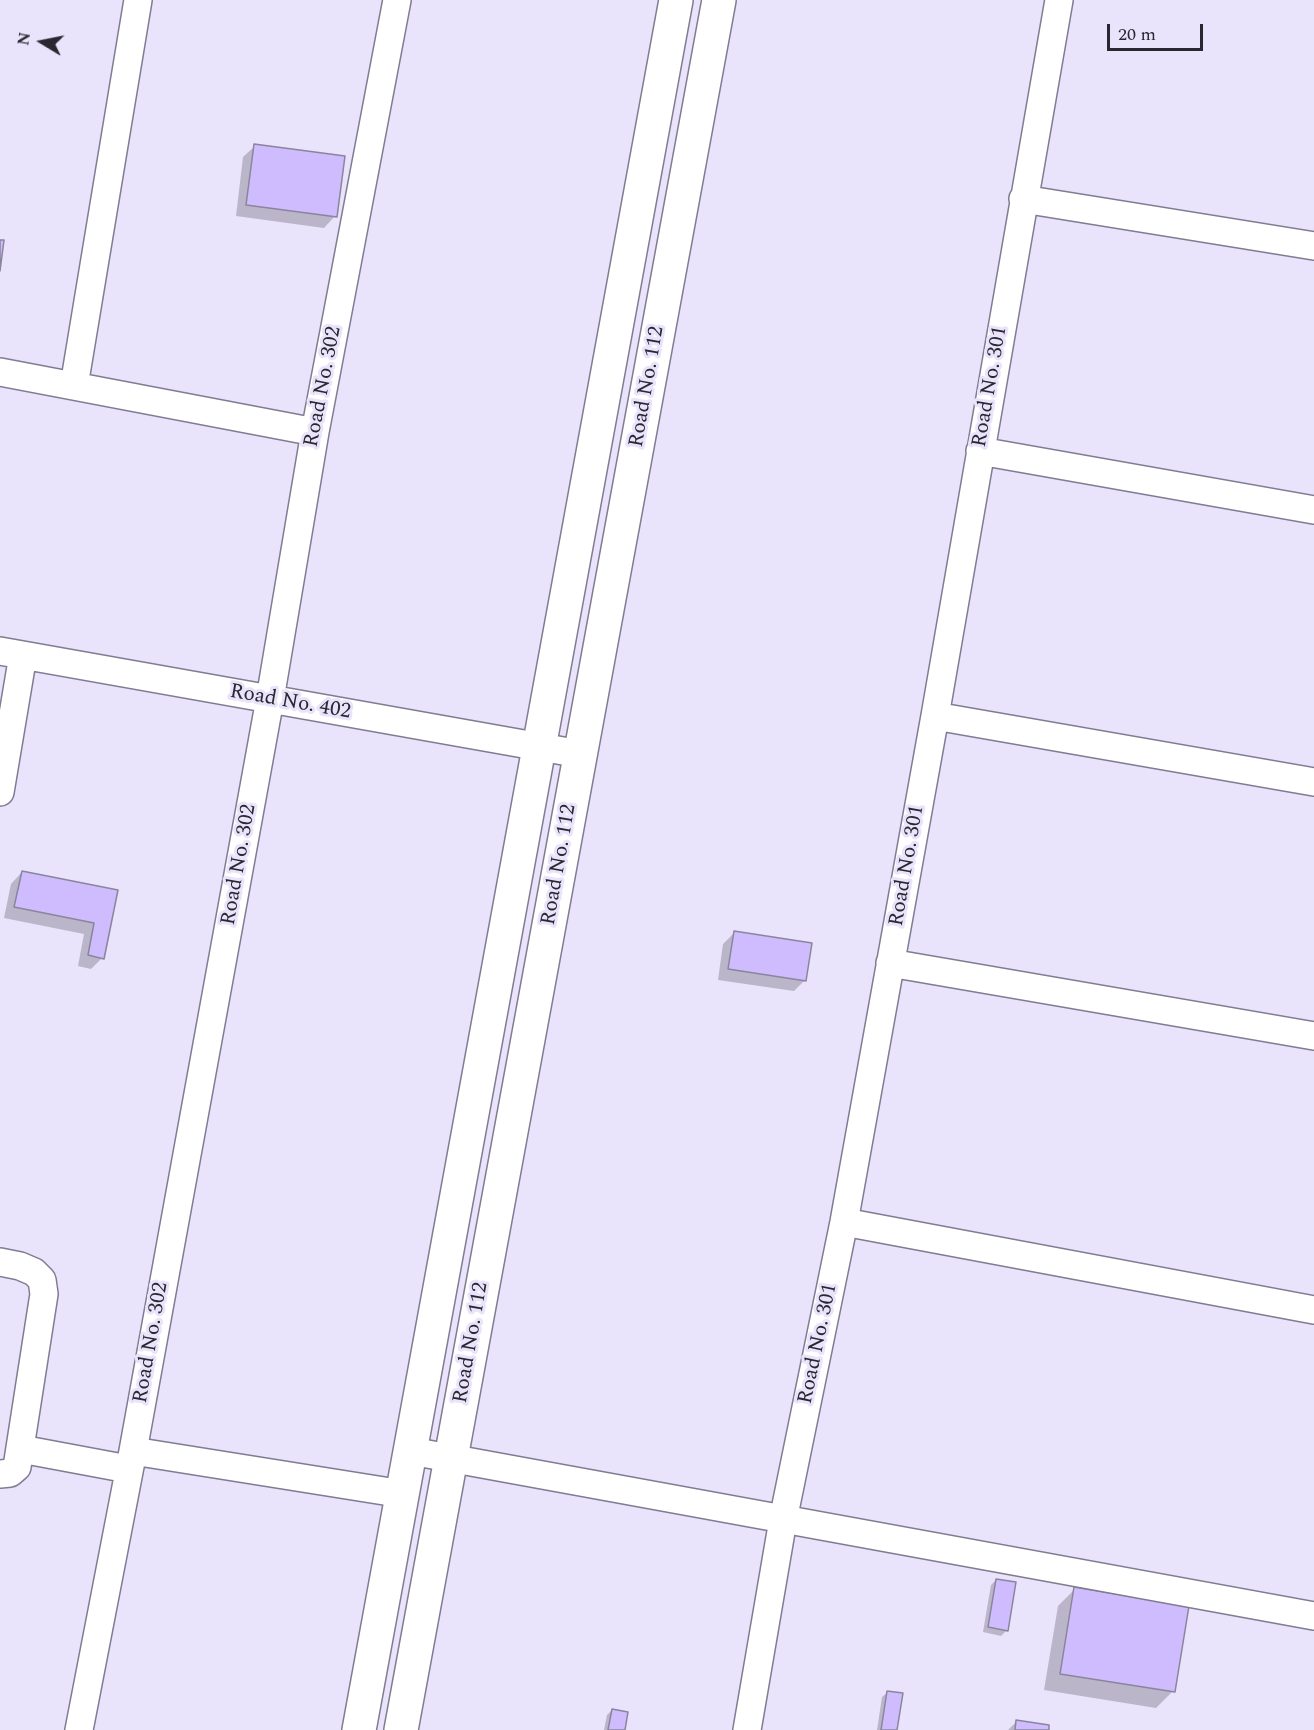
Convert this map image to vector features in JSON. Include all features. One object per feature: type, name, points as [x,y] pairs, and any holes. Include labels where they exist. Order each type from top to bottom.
[{"type":"street","points":[[74,386],[138,0]]},
{"type":"street","name":"Road No. 302","points":[[79,1730],[270,699],[315,432],[397,0]]},
{"type":"street","name":"Road No. 112","points":[[359,1730],[676,0]]},
{"type":"street","name":"Road No. 112","points":[[401,1730],[719,0]]},
{"type":"street","name":"Road No. 301","points":[[747,1730],[783,1520],[844,1222],[935,716],[1059,0]]},
{"type":"street","points":[[1023,199],[1314,246]]},
{"type":"street","points":[[0,372],[315,432]]},
{"type":"street","points":[[980,451],[1314,510]]},
{"type":"street","points":[[0,792],[12,653]]},
{"type":"street","name":"Road No. 402","points":[[12,653],[580,754]]},
{"type":"street","points":[[935,716],[1314,782]]},
{"type":"street","points":[[890,963],[1314,1036]]},
{"type":"street","points":[[844,1222],[1314,1310]]},
{"type":"street","points":[[0,1262],[20,1266],[34,1272],[42,1280],[44,1294],[21,1449],[14,1471],[6,1475],[0,1474]]},
{"type":"street","points":[[21,1449],[130,1460],[403,1494]]},
{"type":"street","points":[[411,1451],[1314,1616]]},
{"type":"building","points":[[254,144],[345,156],[337,217],[246,205]]},
{"type":"building","points":[[0,240],[4,240],[0,271]]},
{"type":"building","points":[[22,871],[118,890],[104,959],[88,955],[94,923],[14,907]]},
{"type":"building","points":[[734,931],[812,943],[806,981],[728,969]]},
{"type":"building","points":[[996,1579],[1016,1582],[1008,1631],[988,1627]]},
{"type":"building","points":[[1074,1587],[1189,1606],[1175,1692],[1060,1674]]},
{"type":"building","points":[[887,1691],[903,1693],[897,1730],[881,1730]]},
{"type":"building","points":[[612,1709],[628,1712],[625,1730],[608,1730]]},
{"type":"building","points":[[1016,1720],[1049,1725],[1049,1730],[1015,1730]]}]
